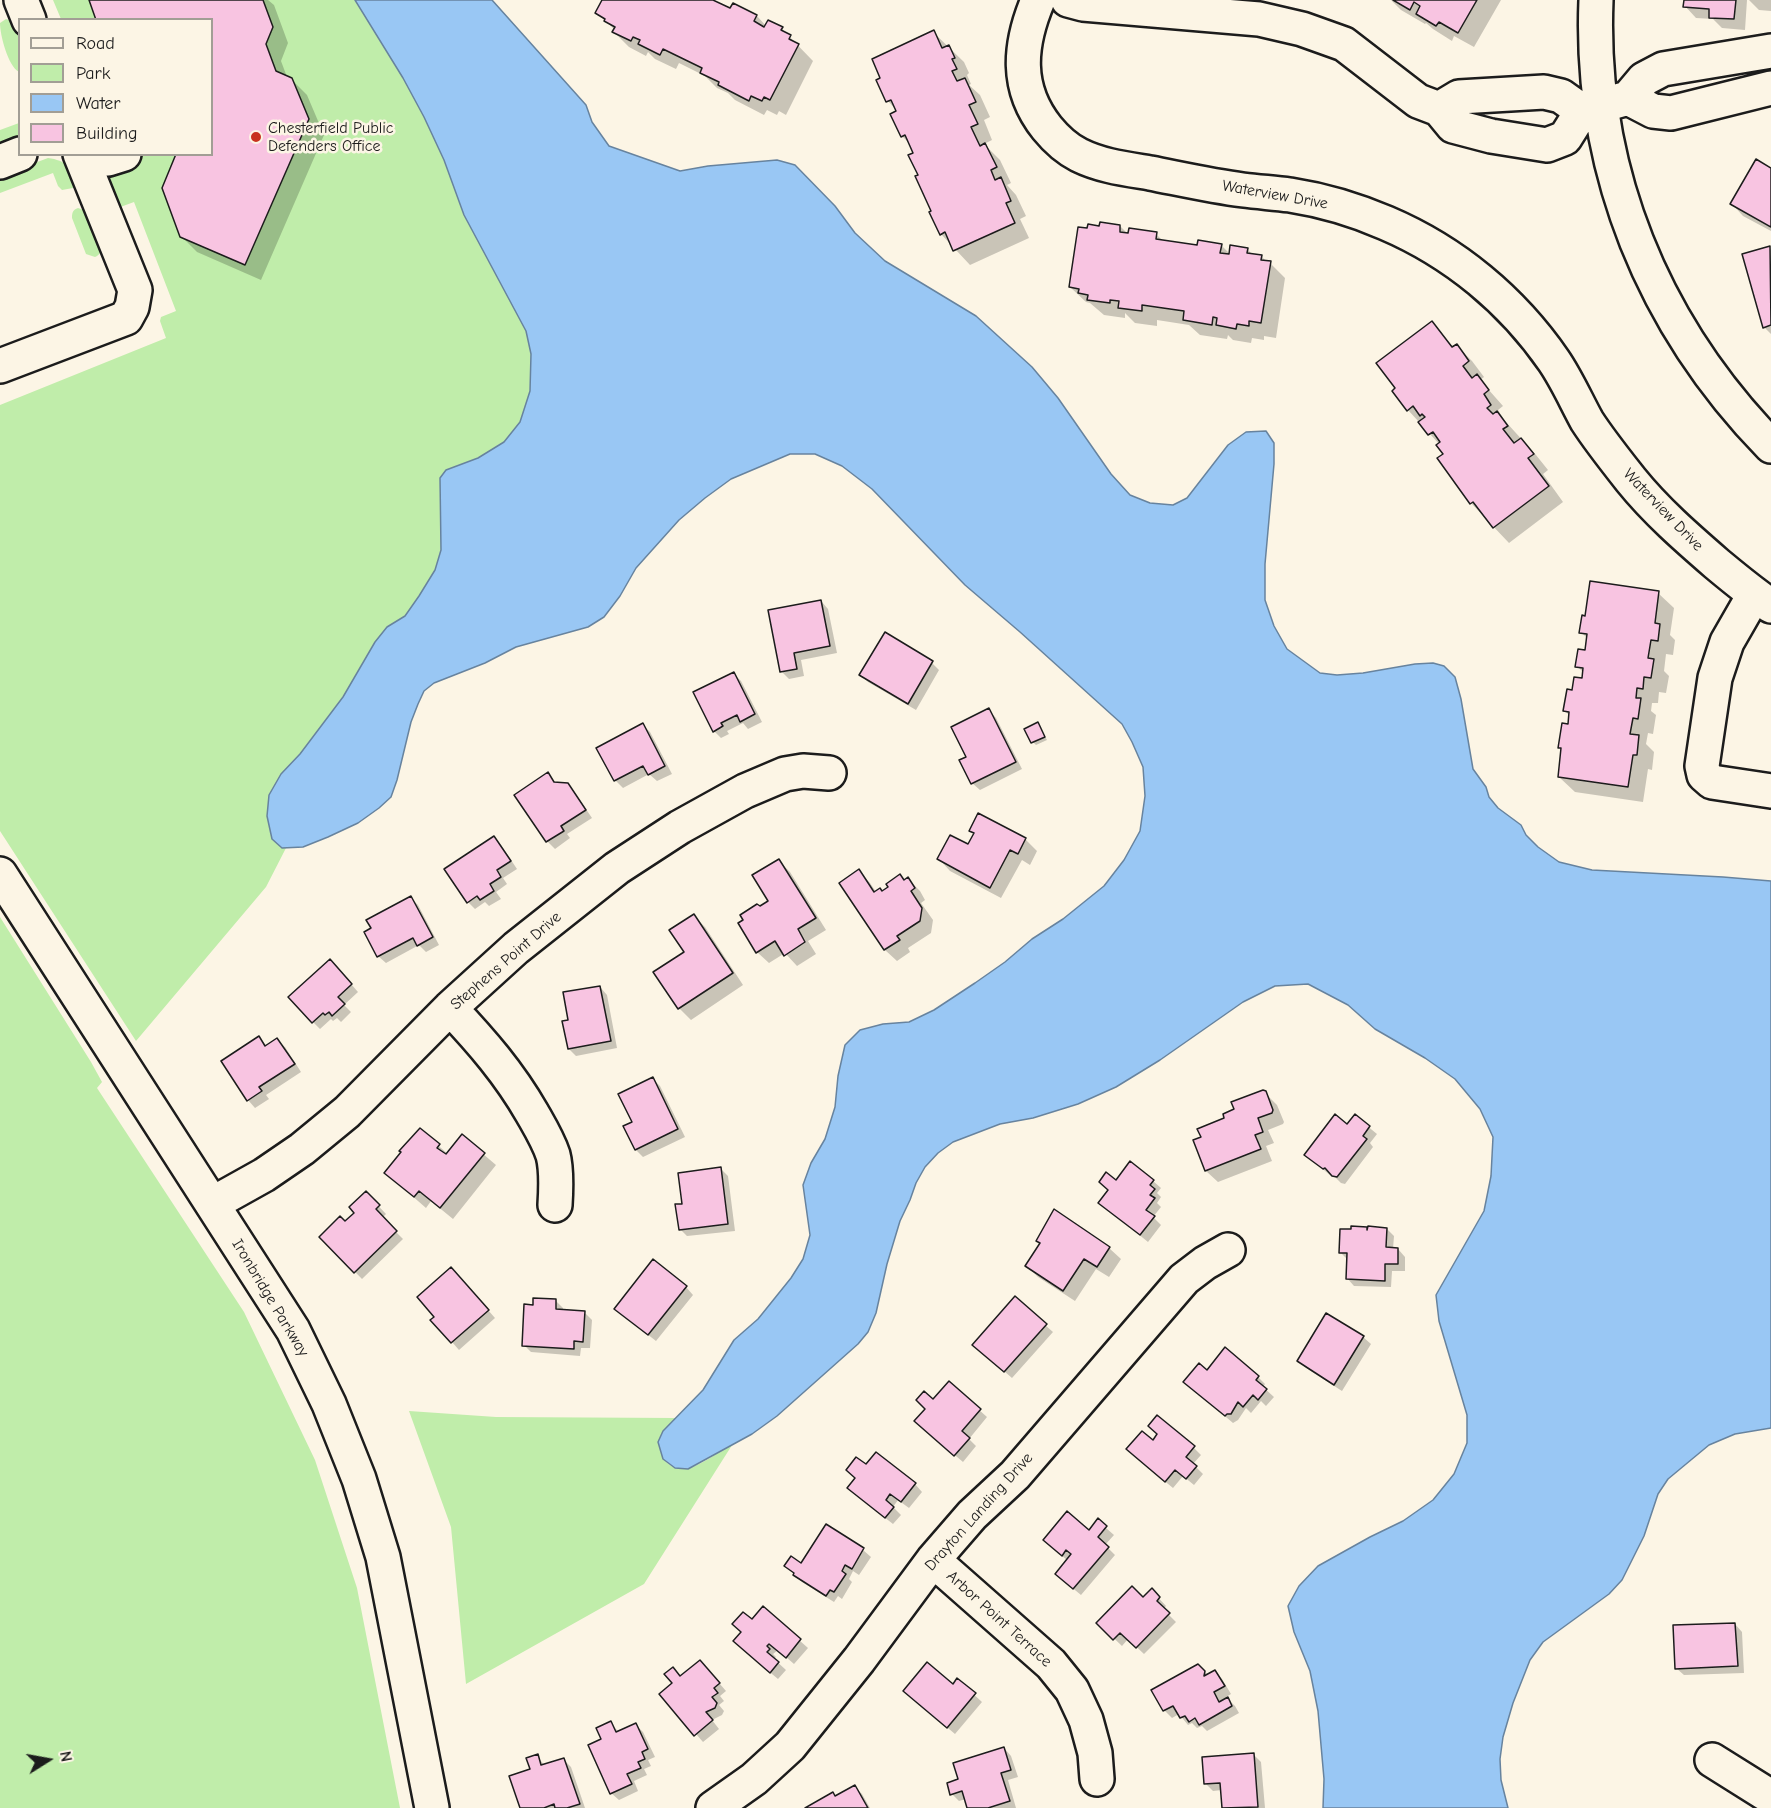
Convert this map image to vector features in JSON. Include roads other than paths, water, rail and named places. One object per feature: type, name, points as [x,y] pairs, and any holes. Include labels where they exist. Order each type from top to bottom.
[{"type":"street","points":[[21,0],[27,18]]},
{"type":"street","name":"Waterview Drive","points":[[1038,0],[1025,39],[1023,71],[1027,92],[1038,117],[1055,138],[1077,154],[1102,165],[1242,190],[1291,195],[1339,206],[1386,223],[1454,260],[1492,290],[1519,316],[1554,362],[1588,422],[1631,481],[1681,534],[1762,600]]},
{"type":"street","points":[[1068,0],[1083,4],[1220,8],[1302,29],[1344,44],[1418,101],[1438,109],[1454,126],[1491,136],[1547,145],[1565,138],[1603,105],[1663,69],[1771,51]]},
{"type":"street","points":[[1596,0],[1596,57],[1603,105],[1613,170],[1631,230],[1656,286],[1685,340],[1721,390],[1771,446]]},
{"type":"street","points":[[1438,109],[1459,97],[1544,92],[1603,105],[1671,113],[1771,88]]},
{"type":"street","points":[[0,162],[18,155]]},
{"type":"street","points":[[0,366],[126,318],[132,307],[135,290],[81,156]]},
{"type":"street","points":[[97,156],[108,159],[118,156]]},
{"type":"street","points":[[1762,600],[1727,642],[1715,678],[1702,765],[1704,775],[1712,782],[1771,792]]},
{"type":"street","name":"Stephens Point Drive","points":[[212,1203],[264,1175],[302,1149],[347,1112],[450,1008],[525,941],[617,868],[680,827],[746,791],[785,774],[803,771],[829,773]]},
{"type":"street","name":"Ironbridge Parkway","points":[[0,874],[293,1330],[329,1404],[359,1479],[383,1557],[432,1808]]},
{"type":"street","points":[[450,1008],[487,1047],[519,1089],[545,1135],[553,1156],[555,1205]]},
{"type":"street","name":"Drayton Landing Drive","points":[[713,1808],[754,1779],[790,1746],[860,1660],[933,1560],[972,1515],[1015,1475],[1184,1279],[1205,1263],[1228,1250]]},
{"type":"street","name":"Arbor Point Terrace","points":[[933,1560],[1051,1664],[1072,1690],[1086,1720],[1095,1752],[1097,1779]]},
{"type":"street","points":[[1712,1760],[1771,1797]]},
{"type":"water","points":[[355,0],[492,0],[586,105],[592,122],[609,146],[680,171],[708,166],[777,160],[795,165],[835,206],[855,233],[885,261],[976,316],[1032,367],[1058,398],[1111,474],[1130,495],[1150,503],[1173,505],[1187,498],[1228,445],[1246,432],[1266,431],[1274,443],[1274,464],[1265,564],[1265,600],[1274,626],[1287,649],[1320,673],[1337,675],[1415,664],[1433,663],[1444,666],[1455,677],[1473,769],[1486,787],[1489,797],[1498,808],[1521,825],[1526,835],[1538,847],[1559,862],[1592,870],[1771,881],[1771,1428],[1735,1434],[1709,1445],[1668,1479],[1658,1494],[1644,1536],[1622,1580],[1609,1594],[1543,1642],[1530,1660],[1513,1703],[1503,1737],[1500,1759],[1501,1780],[1508,1808],[1323,1808],[1324,1779],[1318,1711],[1310,1671],[1294,1632],[1288,1606],[1299,1586],[1318,1566],[1403,1521],[1433,1500],[1454,1474],[1467,1443],[1467,1415],[1439,1321],[1436,1295],[1484,1211],[1491,1176],[1493,1137],[1480,1109],[1455,1079],[1425,1058],[1375,1029],[1348,1005],[1308,984],[1275,986],[1243,1002],[1160,1060],[1116,1087],[1078,1104],[1033,1118],[1000,1124],[953,1142],[938,1153],[925,1167],[916,1183],[900,1221],[876,1313],[868,1332],[858,1344],[777,1416],[752,1434],[688,1469],[675,1468],[663,1459],[658,1442],[663,1431],[703,1390],[734,1340],[758,1319],[791,1278],[803,1259],[810,1235],[803,1185],[811,1163],[825,1139],[835,1107],[838,1076],[845,1045],[860,1030],[883,1024],[909,1022],[934,1010],[1005,962],[1032,939],[1063,919],[1104,886],[1124,860],[1140,831],[1145,796],[1143,767],[1122,724],[965,585],[872,489],[842,466],[815,454],[790,454],[731,479],[679,520],[636,568],[620,596],[604,617],[588,627],[516,647],[485,663],[434,683],[424,691],[411,722],[391,797],[379,808],[358,823],[303,847],[282,848],[272,839],[267,816],[269,795],[281,774],[300,754],[343,697],[375,642],[387,627],[405,616],[435,570],[441,550],[440,478],[446,470],[478,458],[504,442],[520,422],[530,391],[531,354],[526,331],[464,215],[444,160],[424,117]]},
{"type":"place","name":"Chesterfield Public Defenders Office","points":[[256,137]]}]
